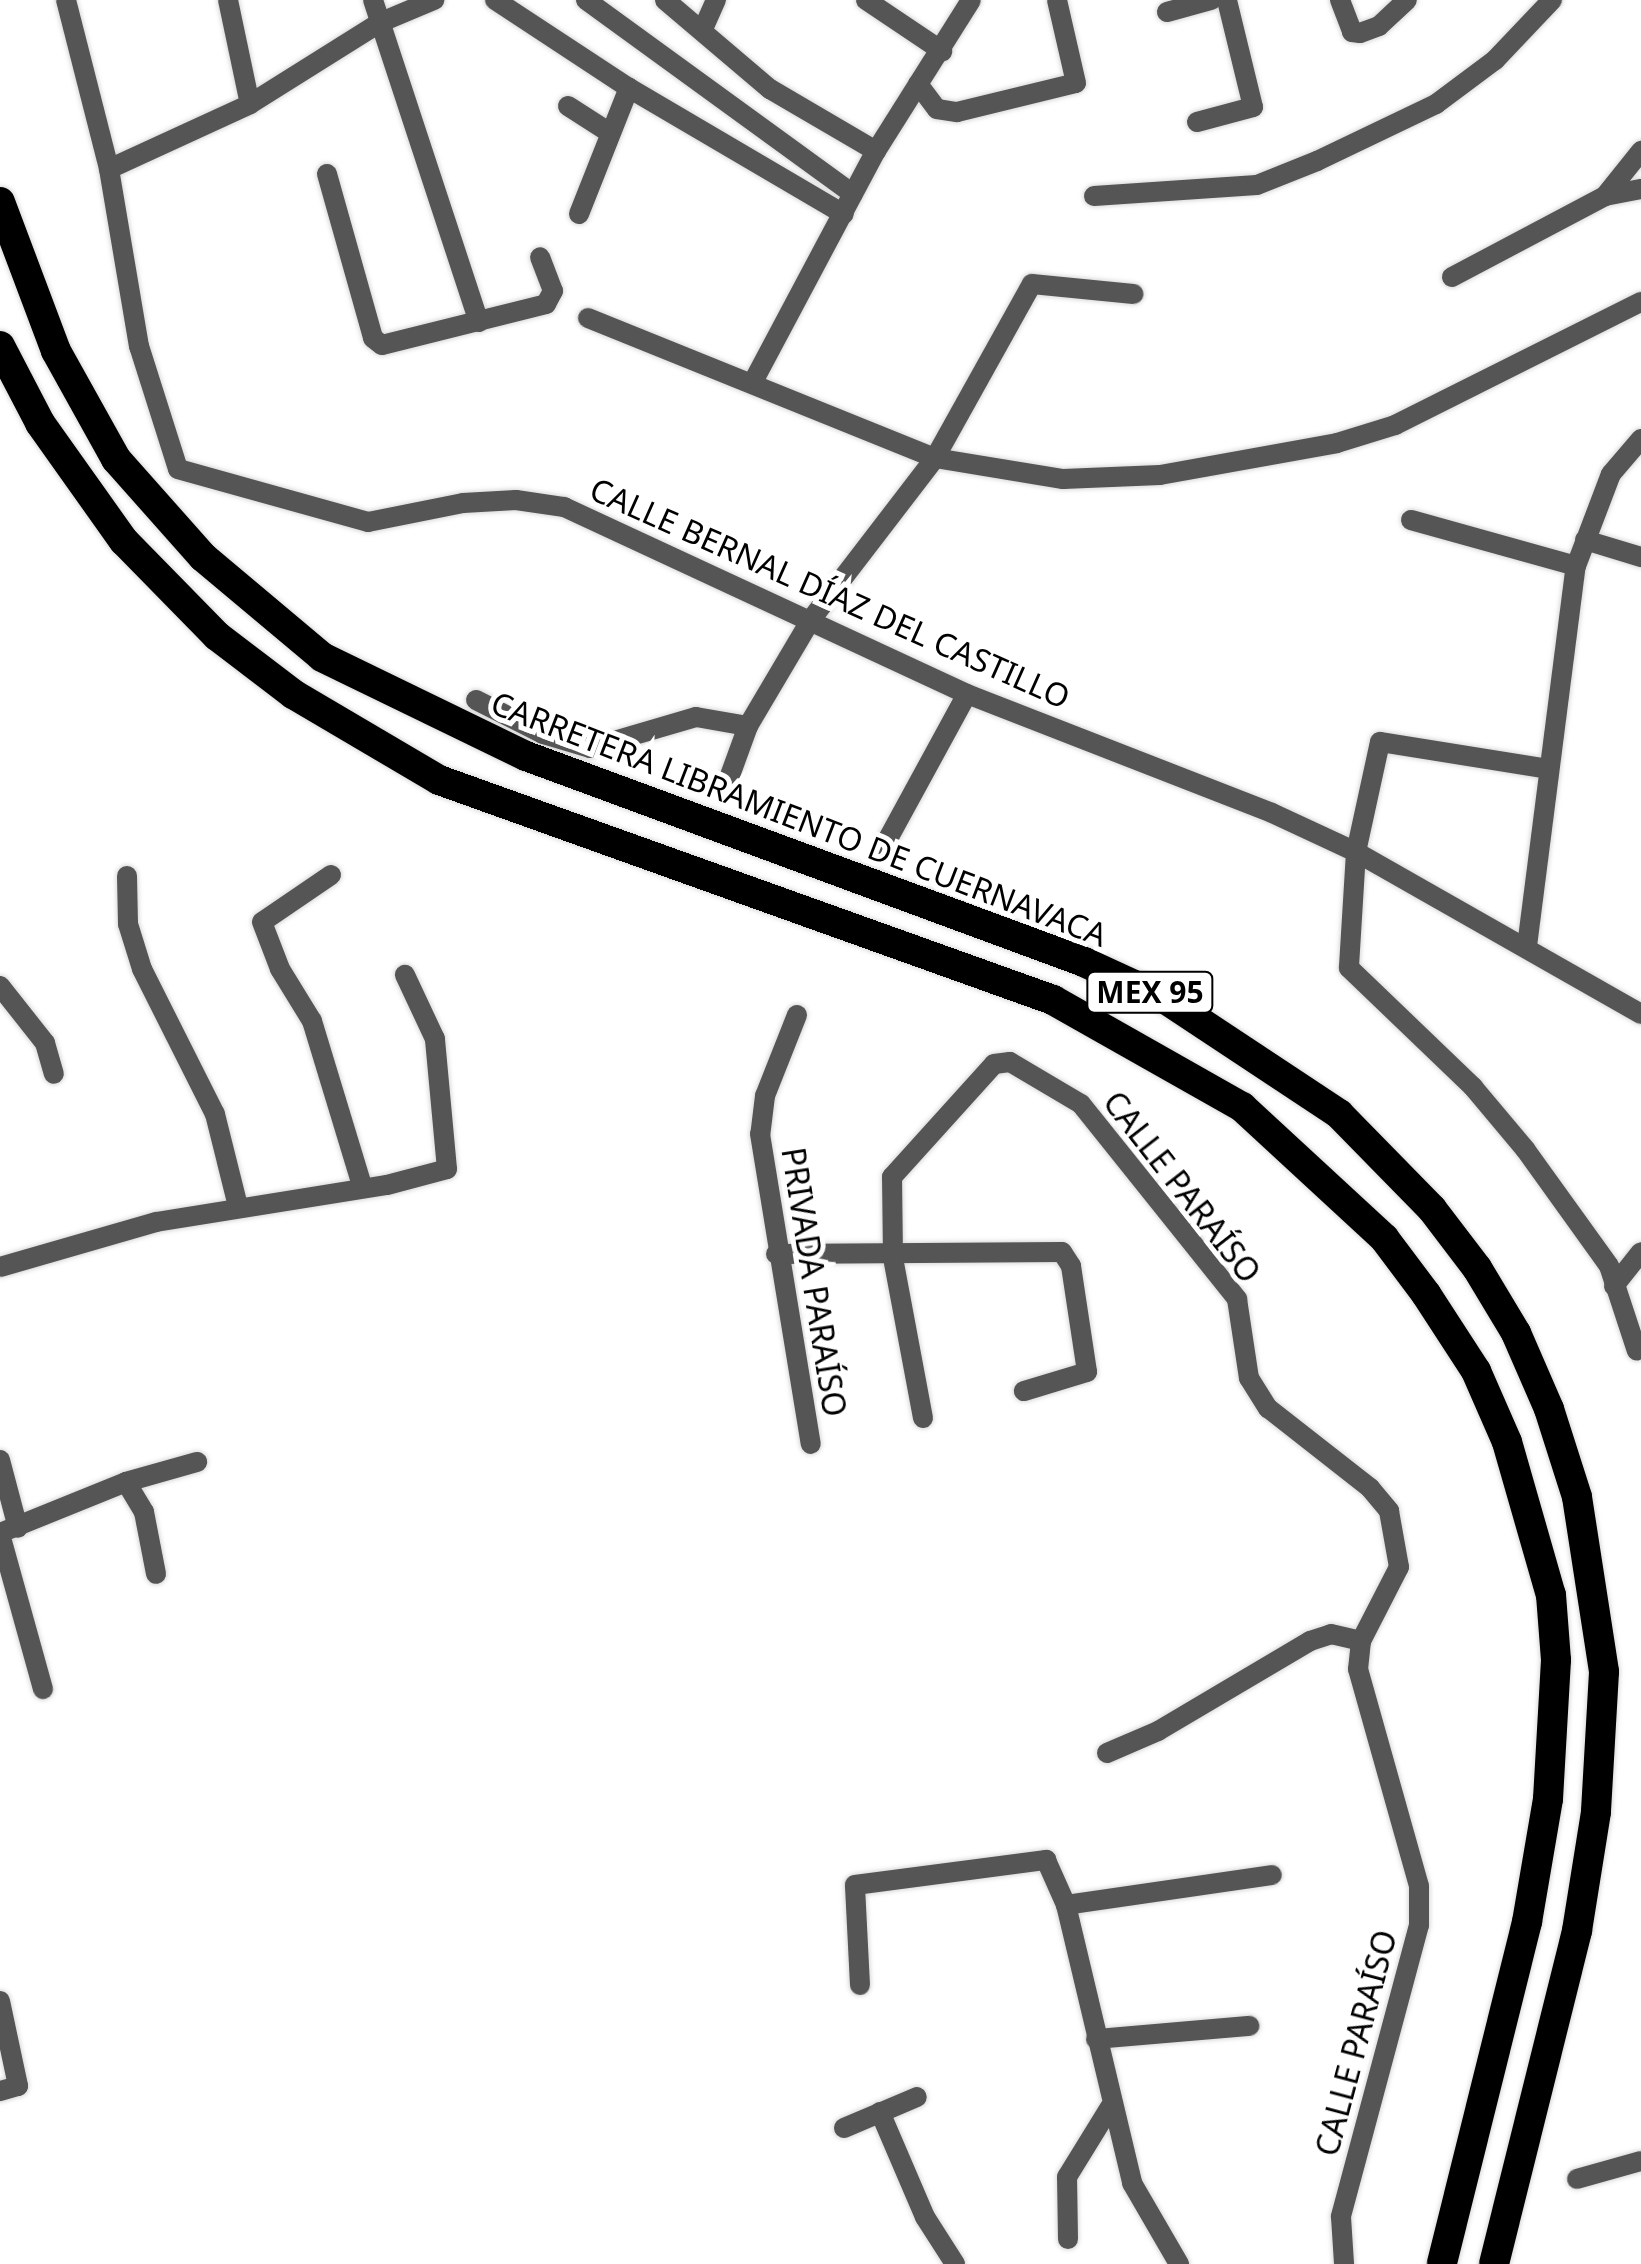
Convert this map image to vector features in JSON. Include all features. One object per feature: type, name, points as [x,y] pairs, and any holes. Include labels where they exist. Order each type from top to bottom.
[{"type":"highway","name":"CARRETERA LIBRAMIENTO DE CUERNAVACA","points":[[0,202],[56,352],[116,458],[204,557],[322,657],[508,749],[1084,962],[1167,1000],[1339,1114],[1432,1208],[1476,1268],[1516,1332],[1549,1409],[1577,1497],[1604,1672],[1596,1812],[1577,1931],[1494,2264]]},
{"type":"highway","name":"MEX 95","points":[[0,346],[40,423],[124,540],[217,636],[293,694],[439,780],[1081,1015],[1185,1071],[1291,1146],[1384,1238],[1476,1371],[1507,1442],[1551,1596],[1556,1660],[1548,1798],[1527,1922],[1442,2264]]},
{"type":"street","points":[[66,0],[109,169],[250,104],[378,23],[434,0]]},
{"type":"street","points":[[228,0],[250,104]]},
{"type":"street","points":[[373,0],[479,322]]},
{"type":"street","points":[[495,0],[629,88],[844,214]]},
{"type":"street","points":[[586,0],[853,194]]},
{"type":"street","points":[[665,0],[770,88],[876,151]]},
{"type":"street","points":[[703,29],[716,0]]},
{"type":"street","points":[[866,0],[942,51]]},
{"type":"street","points":[[754,380],[876,151],[971,0]]},
{"type":"street","points":[[918,84],[937,109],[957,112],[1076,83],[1058,0]]},
{"type":"street","points":[[1167,12],[1211,0]]},
{"type":"street","points":[[1197,122],[1253,107],[1227,0]]},
{"type":"street","points":[[1340,0],[1352,32],[1379,26],[1407,0]]},
{"type":"street","points":[[1094,196],[1257,185],[1317,161],[1436,104],[1494,60],[1552,0]]},
{"type":"street","points":[[579,214],[629,88]]},
{"type":"street","points":[[568,106],[610,133]]},
{"type":"street","points":[[1605,196],[1641,151]]},
{"type":"street","name":"CALLE BERNAL DÍAZ DEL CASTILLO","points":[[109,169],[140,346],[178,469],[368,522],[463,503],[516,500],[564,507],[967,694],[1272,813],[1356,852],[1641,1014]]},
{"type":"street","points":[[326,174],[374,338],[391,346],[554,298],[540,257]]},
{"type":"street","points":[[1452,277],[1605,196],[1641,189]]},
{"type":"street","points":[[724,792],[748,726],[810,621],[934,458],[1032,284],[1134,294]]},
{"type":"street","points":[[588,318],[754,380],[934,458],[1063,479],[1160,475],[1336,443],[1395,424],[1641,302]]},
{"type":"street","points":[[1526,946],[1576,566],[1611,474],[1641,439]]},
{"type":"street","points":[[1411,520],[1576,566]]},
{"type":"street","points":[[1586,540],[1641,557]]},
{"type":"street","points":[[882,848],[967,694]]},
{"type":"street","points":[[476,700],[543,734],[590,748],[696,717],[748,726]]},
{"type":"street","points":[[1549,769],[1380,742],[1356,852],[1349,968],[1472,1087],[1525,1149],[1608,1266],[1638,1351]]},
{"type":"street","points":[[331,875],[262,922],[280,969],[312,1020],[362,1186]]},
{"type":"street","points":[[127,876],[128,924],[142,969],[215,1114],[238,1206]]},
{"type":"street","points":[[0,1267],[66,1245],[238,1206],[447,1169],[436,1040],[405,976]]},
{"type":"street","points":[[0,986],[45,1044],[54,1074]]},
{"type":"street","name":"PRIVADA PARAÍSO","points":[[796,1015],[765,1096],[760,1134],[776,1254],[810,1444]]},
{"type":"street","name":"CALLE PARAÍSO","points":[[923,1418],[893,1257],[892,1177],[994,1064],[1010,1062],[1081,1104],[1236,1299],[1248,1378],[1268,1408],[1370,1488],[1389,1512],[1399,1567],[1382,1611],[1361,1641],[1358,1669],[1415,1868],[1420,1925],[1341,2217],[1344,2264]]},
{"type":"street","points":[[776,1254],[893,1257],[1062,1252],[1071,1266],[1087,1372],[1024,1391]]},
{"type":"street","points":[[1614,1286],[1641,1252]]},
{"type":"street","points":[[0,1460],[6,1532],[42,1689]]},
{"type":"street","points":[[6,1532],[126,1482],[197,1462]]},
{"type":"street","points":[[126,1482],[144,1512],[156,1574]]},
{"type":"street","points":[[1107,1753],[1158,1731],[1310,1641],[1330,1634],[1361,1641]]},
{"type":"street","points":[[860,1985],[851,1900],[864,1879],[1046,1860],[1066,1905],[1110,2107],[1132,2182],[1179,2264]]},
{"type":"street","points":[[1066,1905],[1272,1875]]},
{"type":"street","points":[[0,2000],[9,2088]]},
{"type":"street","points":[[1096,2039],[1249,2026]]},
{"type":"street","points":[[844,2128],[918,2096]]},
{"type":"street","points":[[1068,2239],[1068,2177],[1110,2107]]},
{"type":"street","points":[[880,2112],[925,2217],[956,2264]]},
{"type":"street","points":[[1578,2179],[1641,2161]]}]
